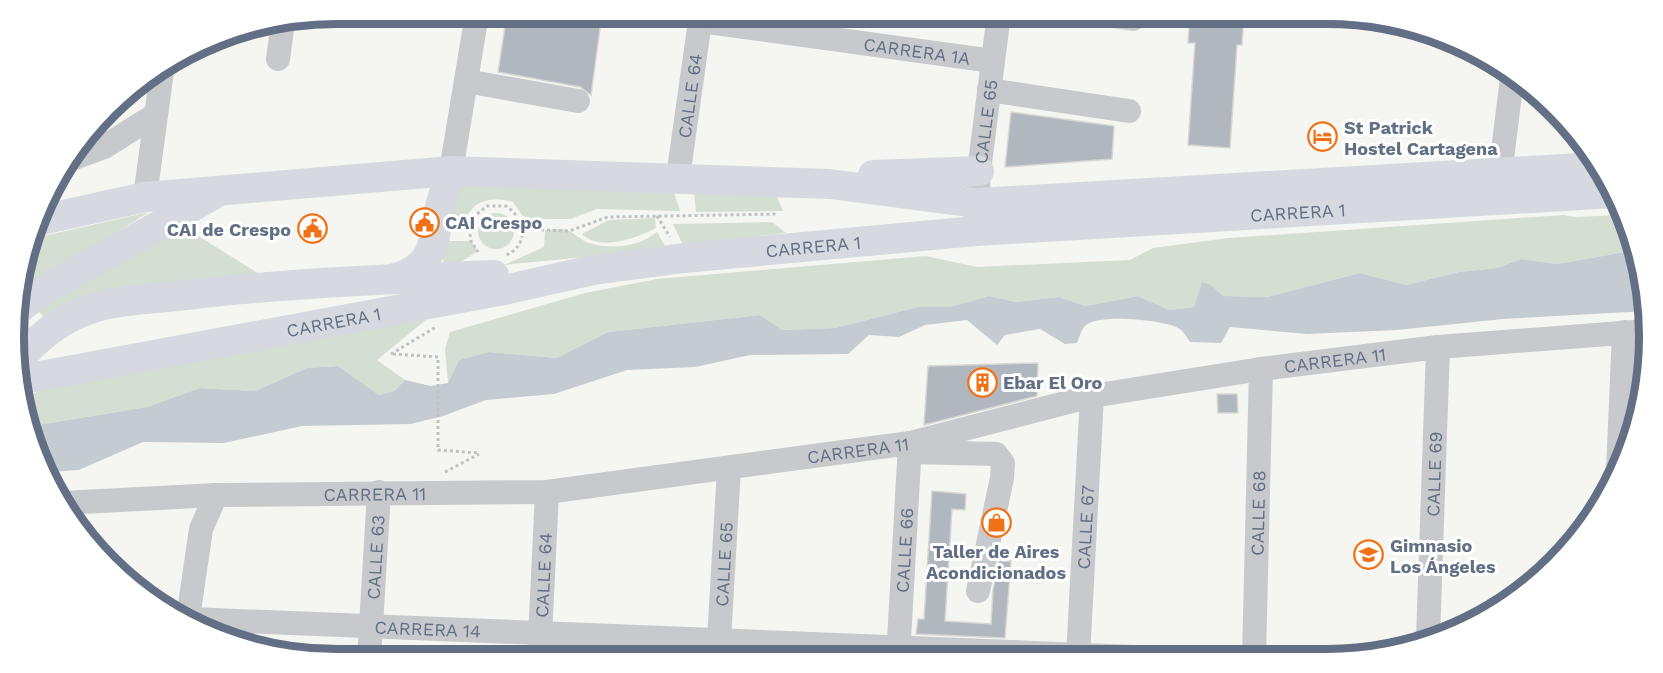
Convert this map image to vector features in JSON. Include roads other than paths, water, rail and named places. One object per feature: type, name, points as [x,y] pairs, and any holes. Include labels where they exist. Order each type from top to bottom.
[{"type":"main road","name":"CARRERA 1","points":[[1498,186],[1589,168]]},
{"type":"main road","name":"CARRERA 1","points":[[47,219],[145,197],[451,171],[830,184],[976,217]]},
{"type":"main road","points":[[389,279],[405,275],[426,259],[434,244],[438,217],[451,171]]},
{"type":"main road","points":[[830,184],[859,176],[979,171]]},
{"type":"main road","points":[[397,176],[423,191],[438,217]]},
{"type":"main road","name":"CARRERA 1","points":[[27,378],[504,290],[593,270],[873,238],[976,217],[1498,186],[1604,192]]},
{"type":"main road","points":[[26,303],[44,290],[221,191]]},
{"type":"main road","points":[[25,353],[39,337],[53,327],[85,311],[101,306],[227,290],[389,279],[593,270]]},
{"type":"street","points":[[451,171],[475,24]]},
{"type":"street","name":"CALLE 64","points":[[678,177],[699,24]]},
{"type":"street","name":"CARRERA 1A","points":[[747,24],[993,61]]},
{"type":"street","name":"CALLE 65","points":[[976,217],[979,171],[998,24]]},
{"type":"street","points":[[278,59],[282,29]]},
{"type":"street","points":[[145,197],[161,79]]},
{"type":"street","points":[[466,81],[578,101]]},
{"type":"street","points":[[1498,186],[1511,85]]},
{"type":"street","points":[[989,90],[1130,111]]},
{"type":"street","points":[[83,155],[104,147],[155,115]]},
{"type":"street","points":[[1622,435],[1636,331]]},
{"type":"street","name":"CARRERA 11","points":[[72,503],[216,495],[547,492],[910,447],[1092,396],[1261,369],[1438,347],[1636,331]]},
{"type":"street","name":"CALLE 69","points":[[1428,632],[1438,347]]},
{"type":"street","name":"CALLE 68","points":[[1254,649],[1261,369]]},
{"type":"street","name":"CALLE 67","points":[[1078,649],[1092,396]]},
{"type":"street","points":[[910,447],[996,454],[1003,463],[1002,478],[978,591]]},
{"type":"street","name":"CALLE 66","points":[[898,649],[910,447]]},
{"type":"street","name":"CALLE 65","points":[[718,649],[729,468]]},
{"type":"street","name":"CALLE 63","points":[[370,649],[379,492]]},
{"type":"street","name":"CALLE 64","points":[[539,649],[547,492]]},
{"type":"street","points":[[190,612],[201,529],[216,495]]},
{"type":"street","name":"CARRERA 14","points":[[204,620],[540,633],[708,649]]},
{"type":"place","name":"St Patrick Hostel Cartagena","points":[[1323,137]]},
{"type":"place","name":"CAI Crespo","points":[[424,222]]},
{"type":"place","name":"CAI de Crespo","points":[[312,229]]},
{"type":"place","name":"Ebar El Oro","points":[[982,382]]},
{"type":"place","name":"Taller de Aires Acondicionados","points":[[996,522]]},
{"type":"place","name":"Gimnasio Los Ángeles","points":[[1369,555]]}]
